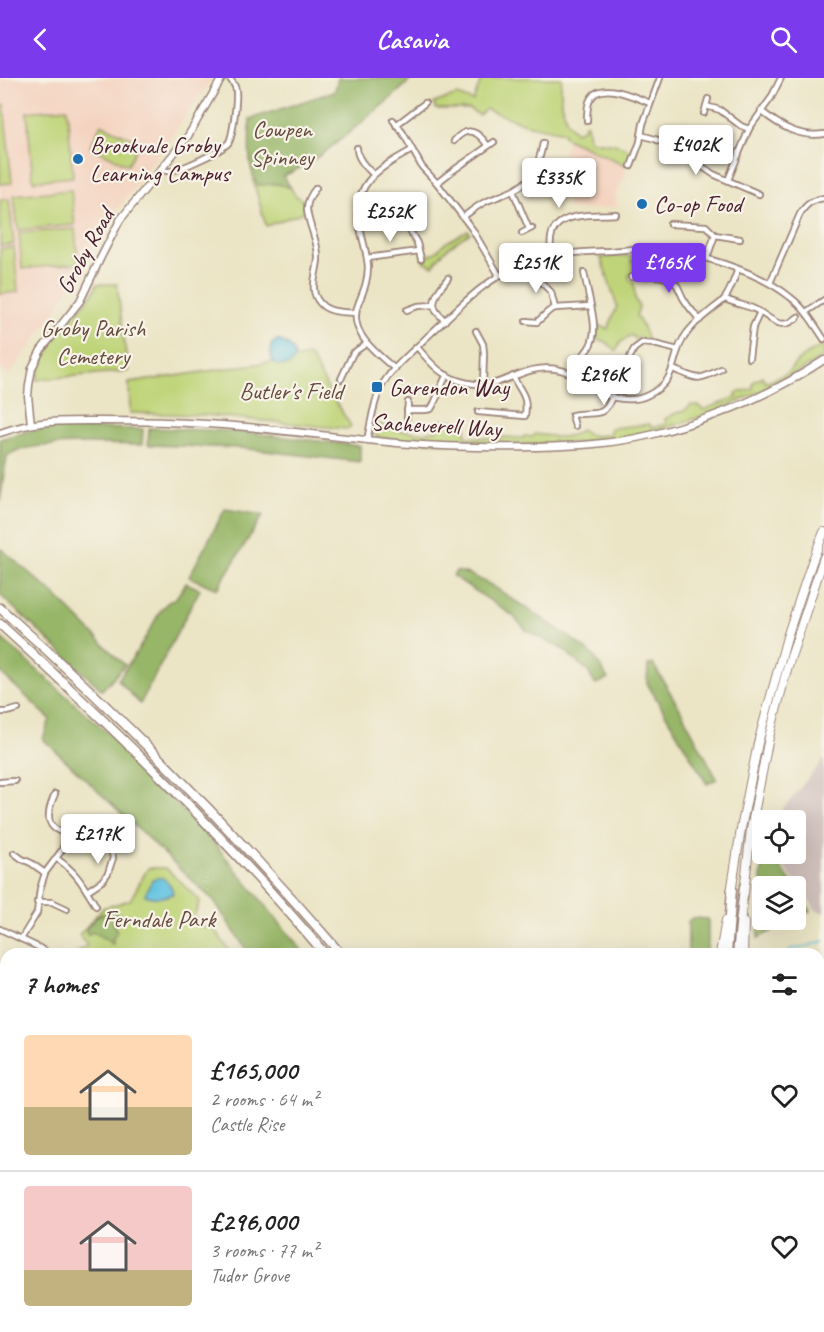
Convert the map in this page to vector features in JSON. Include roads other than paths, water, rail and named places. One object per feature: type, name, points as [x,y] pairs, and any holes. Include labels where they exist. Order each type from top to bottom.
[{"type":"highway","points":[[721,948],[758,743],[790,627],[824,532]]},
{"type":"highway","points":[[738,948],[751,829],[769,737],[788,666],[824,557]]},
{"type":"highway","points":[[0,608],[200,799],[336,948]]},
{"type":"highway","points":[[0,624],[59,677],[186,802],[249,868],[320,948]]},
{"type":"highway","points":[[743,948],[744,887]]},
{"type":"highway","points":[[727,948],[732,889]]},
{"type":"street","name":"Groby Road","points":[[31,424],[28,387],[36,359],[80,301],[120,220],[188,136],[222,78]]},
{"type":"street","points":[[161,169],[170,171],[193,162],[221,150],[229,142],[237,93],[235,86],[228,78]]},
{"type":"street","points":[[631,166],[660,78]]},
{"type":"street","points":[[728,180],[749,129],[771,98],[781,78]]},
{"type":"street","points":[[587,121],[589,102],[593,95],[606,88],[650,103]]},
{"type":"street","points":[[704,113],[708,99]]},
{"type":"street","points":[[425,103],[394,122],[422,167],[472,229],[500,275]]},
{"type":"street","points":[[706,106],[720,110],[741,126],[749,129]]},
{"type":"street","points":[[761,111],[787,129],[809,135],[824,134]]},
{"type":"street","points":[[579,112],[587,113]]},
{"type":"street","points":[[454,129],[459,135]]},
{"type":"street","points":[[454,141],[459,135],[470,131],[482,136],[488,146]]},
{"type":"street","points":[[641,135],[675,148],[713,174],[759,194]]},
{"type":"street","points":[[437,183],[494,142]]},
{"type":"street","points":[[463,217],[483,203],[524,185],[535,171],[543,143]]},
{"type":"street","points":[[630,146],[638,149]]},
{"type":"street","points":[[542,149],[548,150]]},
{"type":"street","points":[[395,369],[366,344],[360,333],[355,312],[367,280],[367,258],[358,211],[361,194],[373,174],[412,150]]},
{"type":"street","points":[[355,153],[373,174]]},
{"type":"street","points":[[316,188],[307,207],[318,251],[314,294],[321,305],[327,309],[355,312]]},
{"type":"street","points":[[513,191],[530,229],[522,233]]},
{"type":"street","points":[[303,194],[310,197]]},
{"type":"street","points":[[770,284],[800,214],[806,205],[824,198]]},
{"type":"street","points":[[552,255],[550,246],[552,234],[560,221],[584,216],[616,214]]},
{"type":"street","points":[[403,217],[417,243],[421,259]]},
{"type":"street","points":[[670,224],[706,226],[715,235],[740,239]]},
{"type":"street","points":[[707,258],[715,235]]},
{"type":"street","points":[[367,440],[381,387],[417,347],[480,289],[500,275],[531,261],[552,255],[652,248],[707,258],[738,269],[790,296],[806,312],[824,339]]},
{"type":"street","points":[[367,258],[419,251]]},
{"type":"street","points":[[417,347],[441,372],[460,381],[495,383],[535,369],[558,369],[570,373],[595,390],[612,396],[630,399],[645,397],[663,385],[673,369],[684,337],[724,299],[738,269]]},
{"type":"street","points":[[531,272],[551,292],[555,308]]},
{"type":"street","points":[[570,373],[593,341],[594,325],[591,306],[583,284],[584,273]]},
{"type":"street","points":[[531,282],[536,277]]},
{"type":"street","points":[[637,284],[634,277],[672,280],[686,304],[700,320]]},
{"type":"street","points":[[445,321],[436,311],[434,300],[448,278]]},
{"type":"street","points":[[440,289],[447,295]]},
{"type":"street","points":[[724,299],[760,312],[774,322],[787,324],[796,322]]},
{"type":"street","points":[[806,312],[824,300]]},
{"type":"street","points":[[407,310],[418,306],[434,305]]},
{"type":"street","points":[[526,321],[537,322],[555,308],[591,306]]},
{"type":"street","points":[[749,358],[754,352],[751,336],[760,312]]},
{"type":"street","points":[[537,322],[538,330]]},
{"type":"street","points":[[476,331],[485,344],[483,384]]},
{"type":"street","points":[[629,359],[634,349],[642,343],[678,350]]},
{"type":"street","points":[[341,379],[353,353],[366,344]]},
{"type":"street","name":"Sacheverell Way","points":[[31,424],[59,420],[207,423],[367,440],[497,447],[609,443],[678,428],[735,407],[787,382],[824,360]]},
{"type":"street","points":[[711,365],[715,372]]},
{"type":"street","points":[[673,369],[696,379],[704,378],[721,369]]},
{"type":"street","points":[[344,372],[351,375]]},
{"type":"street","points":[[407,410],[431,409],[447,375]]},
{"type":"street","points":[[478,412],[525,416],[527,403],[525,396],[513,376]]},
{"type":"street","points":[[575,426],[572,415],[583,412],[603,412],[608,407],[612,396]]},
{"type":"street","points":[[407,417],[408,402]]},
{"type":"street","points":[[0,433],[31,424]]},
{"type":"street","points":[[0,712],[18,709]]},
{"type":"street","points":[[0,782],[15,781]]},
{"type":"street","points":[[55,794],[49,809],[51,824],[68,835]]},
{"type":"street","points":[[21,939],[37,913],[45,873],[77,822]]},
{"type":"street","points":[[87,891],[102,881],[108,873],[112,858],[111,848],[98,836]]},
{"type":"street","points":[[14,853],[45,873]]},
{"type":"street","points":[[56,858],[75,873],[96,906]]},
{"type":"street","points":[[38,902],[52,902],[67,909]]},
{"type":"street","points":[[0,928],[37,948]]},
{"type":"water","points":[[277,340],[292,349],[295,356],[290,365],[284,366],[273,362],[271,345]]},
{"type":"water","points":[[157,878],[167,881],[173,894],[159,897],[145,895],[152,880]]},
{"type":"waterway","points":[[802,948],[824,941]]},
{"type":"place","name":"Brookvale Groby Learning Campus","points":[[78,159]]},
{"type":"place","name":"Co-op Food","points":[[642,204]]},
{"type":"place","name":"Garendon Way","points":[[377,387]]},
{"type":"park label","name":"Cowpen Spinney","points":[[282,143]]},
{"type":"park label","name":"Groby Parish Cemetery","points":[[93,342]]},
{"type":"park label","name":"Butler's Field","points":[[291,391]]},
{"type":"park label","name":"Ferndale Park","points":[[159,919]]}]
